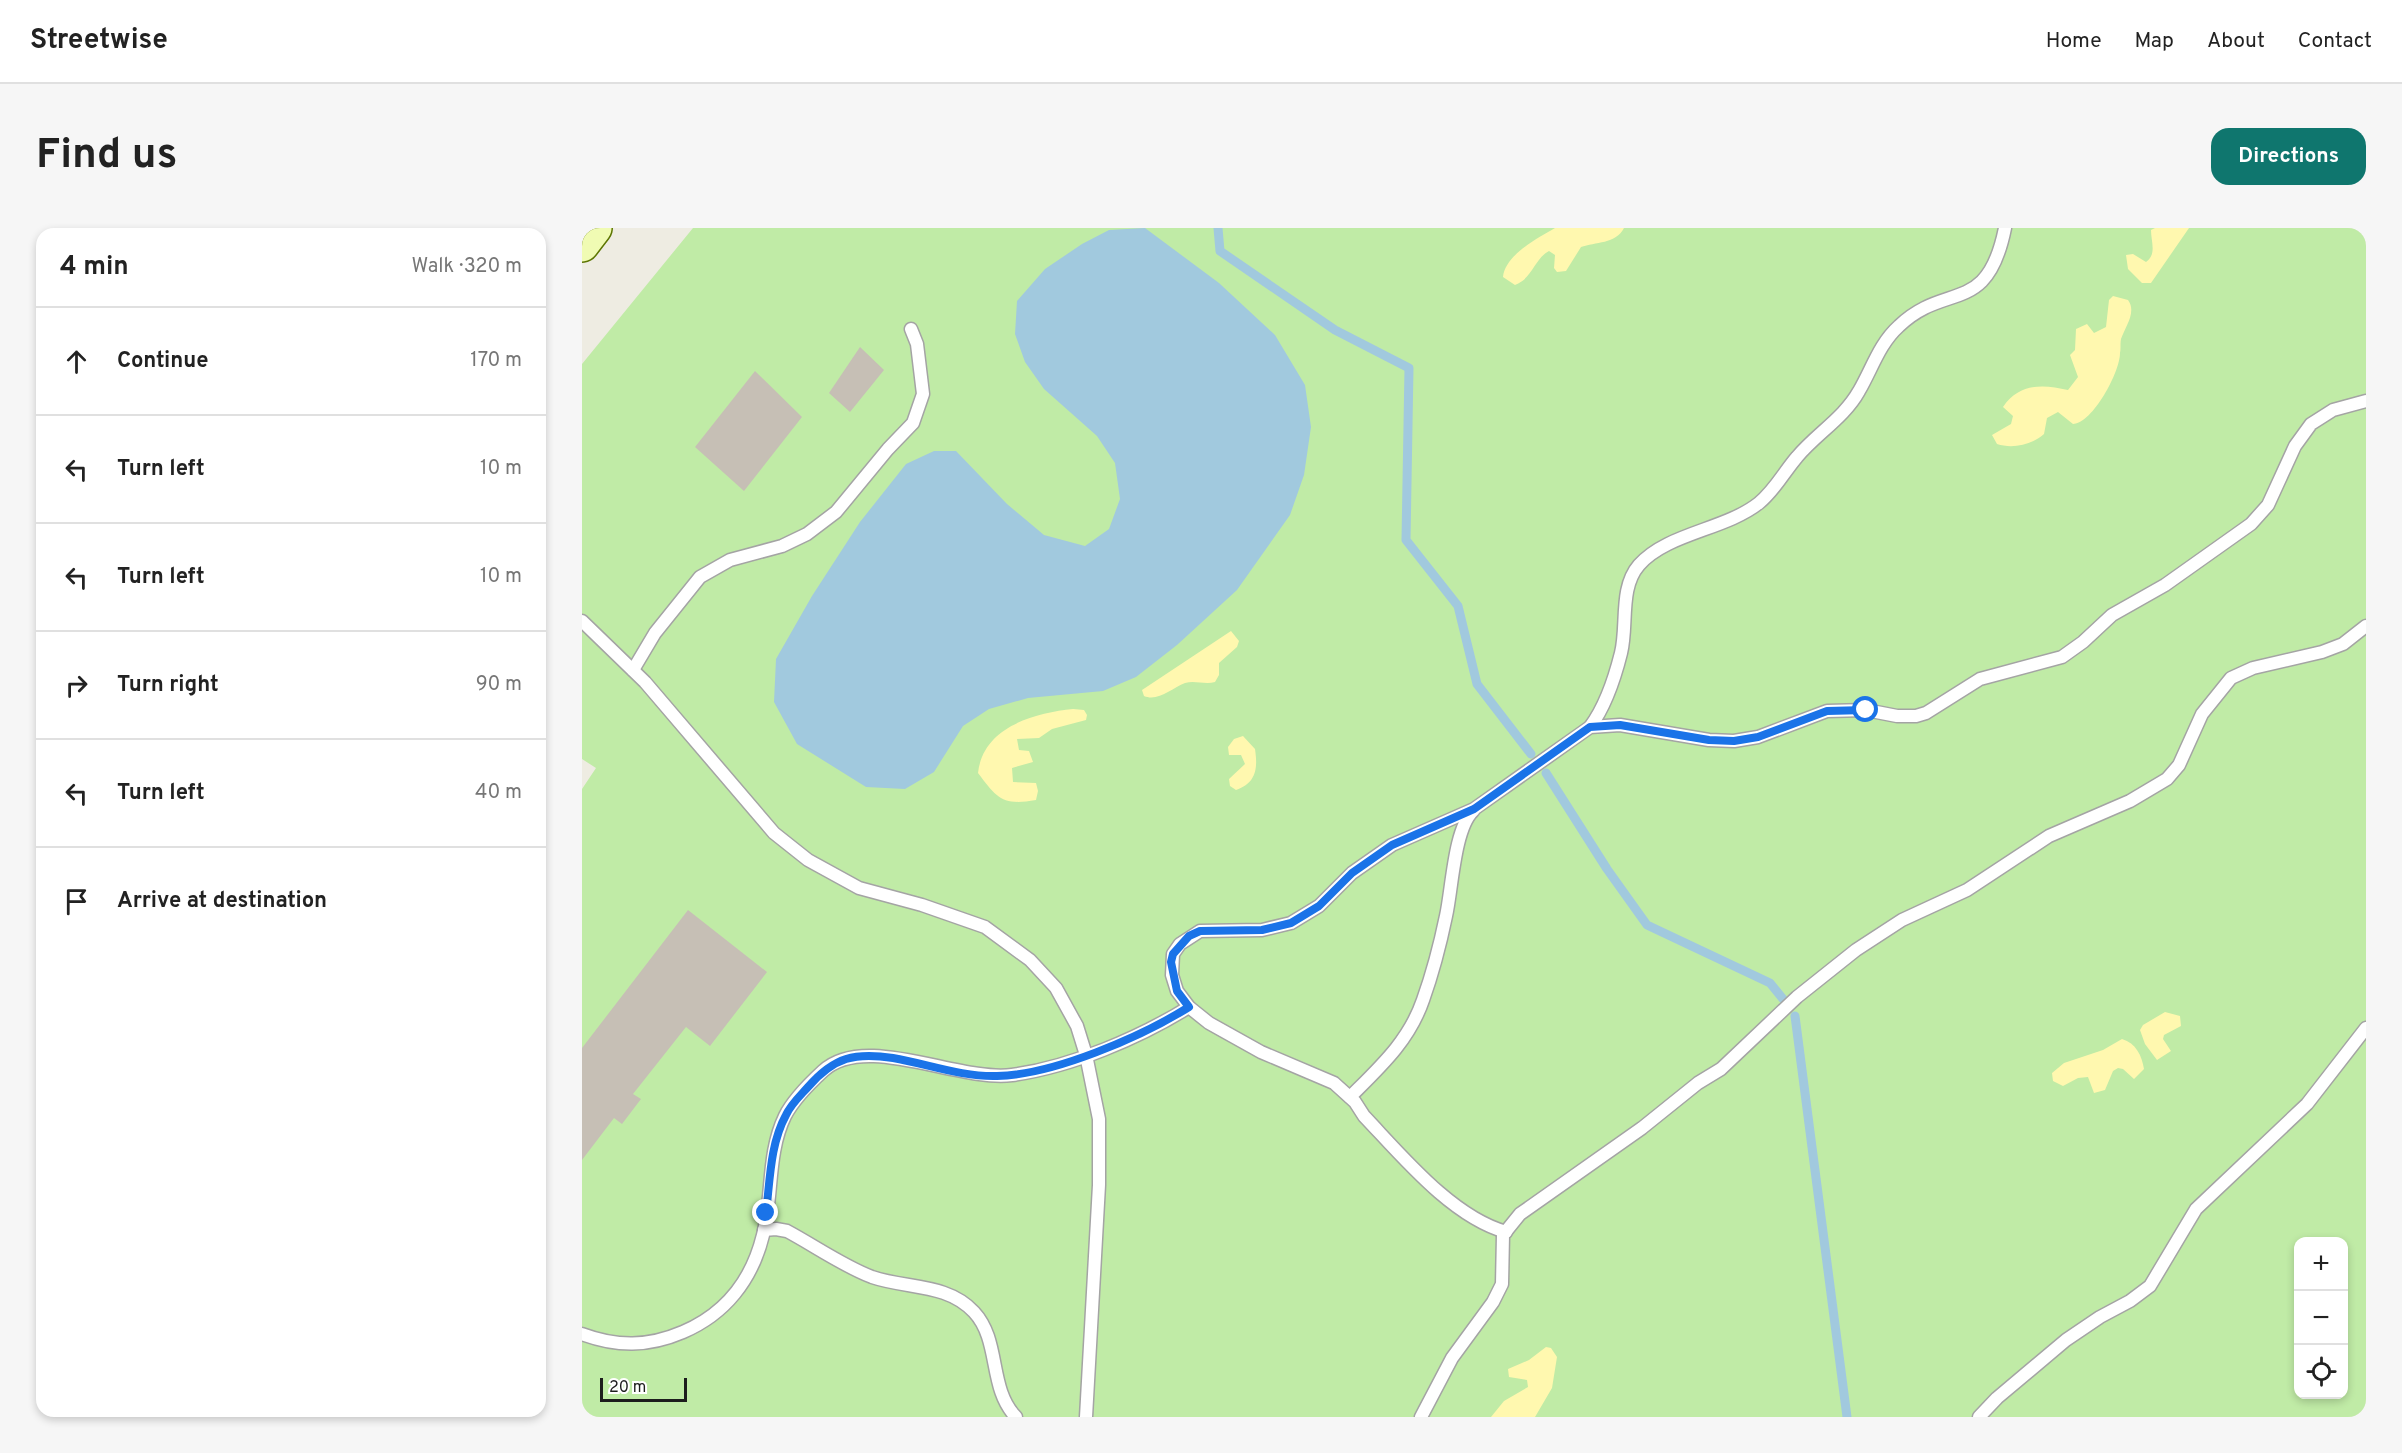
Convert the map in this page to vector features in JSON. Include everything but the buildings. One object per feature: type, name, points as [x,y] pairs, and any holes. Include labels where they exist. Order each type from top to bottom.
[{"type":"main road","points":[[582,245],[595,228]]},
{"type":"lane","points":[[1350,1098],[1394,1053],[1423,1001],[1445,923],[1462,831],[1469,814],[1590,727],[1600,714],[1621,654],[1627,591],[1631,577],[1640,564],[1653,554],[1718,526],[1759,503],[1797,457],[1846,409],[1858,392],[1878,352],[1901,324],[1916,314],[1966,294],[1988,275],[1997,258],[2005,228]]},
{"type":"lane","points":[[633,670],[655,633],[700,577],[730,560],[782,546],[807,534],[836,512],[888,449],[913,423],[923,394],[917,344],[911,328]]},
{"type":"lane","points":[[1590,727],[1620,725],[1709,740],[1734,741],[1758,737],[1827,711],[1866,710],[1916,716],[1926,713],[1980,679],[2004,670],[2062,657],[2083,642],[2112,615],[2165,585],[2251,524],[2268,505],[2295,446],[2311,424],[2333,410],[2366,401]]},
{"type":"lane","points":[[582,621],[633,670],[690,733],[774,833],[808,860],[859,888],[922,905],[985,927],[1030,960],[1056,988],[1077,1026],[1086,1055],[1099,1119],[1099,1185],[1086,1417]]},
{"type":"lane","points":[[1421,1417],[1452,1358],[1487,1311],[1502,1284],[1502,1253],[1506,1232],[1520,1214],[1642,1128],[1698,1083],[1721,1070],[1797,997],[1856,950],[1902,920],[1967,890],[2049,836],[2130,801],[2167,779],[2179,765],[2202,714],[2231,678],[2253,668],[2322,652],[2343,644],[2366,626]]},
{"type":"lane","points":[[1474,809],[1392,845],[1352,873],[1319,906],[1291,923],[1262,930],[1200,931],[1189,936],[1173,954],[1171,962],[1177,991],[1189,1007],[1209,1023],[1261,1052],[1334,1083],[1350,1098],[1371,1124],[1446,1199],[1476,1220],[1506,1232]]},
{"type":"lane","points":[[582,1334],[605,1342],[638,1345],[670,1338],[698,1326],[730,1302],[752,1263],[764,1230],[771,1166],[782,1123],[794,1103],[830,1064],[845,1058],[873,1056],[960,1073],[997,1076],[1038,1069],[1086,1055],[1150,1030],[1189,1007]]},
{"type":"lane","points":[[1979,1417],[1997,1398],[2066,1340],[2100,1317],[2130,1301],[2150,1286],[2196,1209],[2307,1104],[2366,1028]]},
{"type":"lane","points":[[764,1230],[776,1229],[787,1232],[872,1276],[929,1288],[962,1302],[975,1313],[984,1326],[1003,1400],[1016,1417]]},
{"type":"green space","points":[[693,228],[2366,228],[2366,1417],[582,1417],[582,789],[596,768],[582,759],[582,364]]},
{"type":"sand","points":[[1555,228],[1624,228],[1611,240],[1581,247],[1566,271],[1557,272],[1554,268],[1555,255],[1549,251],[1521,282],[1515,285],[1503,277],[1505,269],[1516,254]]},
{"type":"sand","points":[[2189,228],[2151,283],[2142,283],[2128,269],[2126,255],[2133,254],[2146,262],[2153,248],[2151,230]]},
{"type":"sand","points":[[2113,296],[2128,300],[2131,314],[2121,339],[2119,361],[2115,372],[2097,406],[2081,421],[2073,424],[2058,412],[2047,418],[2044,434],[2028,443],[2015,446],[1997,444],[1992,435],[2011,424],[2013,416],[2003,407],[2016,393],[2041,386],[2068,390],[2078,377],[2070,355],[2075,350],[2076,329],[2087,324],[2094,333],[2106,327],[2109,300]]},
{"type":"sand","points":[[1231,631],[1239,641],[1237,647],[1219,663],[1219,675],[1215,682],[1189,682],[1160,696],[1144,696],[1142,690]]},
{"type":"sand","points":[[1073,709],[1084,710],[1087,715],[1086,720],[1052,729],[1039,738],[1017,739],[1019,750],[1029,751],[1033,762],[1012,768],[1013,782],[1036,783],[1038,791],[1036,800],[1008,801],[990,789],[978,773],[982,757],[989,744],[1013,725],[1027,719]]},
{"type":"sand","points":[[1243,736],[1255,749],[1256,769],[1252,779],[1236,790],[1230,786],[1229,779],[1245,764],[1241,755],[1229,755],[1228,747],[1234,739]]},
{"type":"sand","points":[[2165,1012],[2180,1016],[2181,1026],[2164,1035],[2163,1039],[2171,1051],[2157,1060],[2145,1044],[2140,1030],[2143,1025]]},
{"type":"sand","points":[[2122,1039],[2135,1047],[2142,1059],[2144,1069],[2134,1079],[2123,1069],[2118,1068],[2113,1071],[2105,1090],[2094,1093],[2088,1077],[2078,1078],[2063,1086],[2053,1081],[2052,1073],[2064,1063],[2103,1050]]},
{"type":"sand","points":[[1546,1347],[1551,1348],[1557,1357],[1552,1388],[1535,1417],[1491,1417],[1504,1401],[1528,1387],[1527,1380],[1509,1377],[1508,1369],[1529,1360]]},
{"type":"water","points":[[1145,228],[1219,283],[1275,335],[1305,385],[1311,427],[1304,475],[1290,515],[1237,590],[1177,645],[1136,677],[1103,691],[1028,698],[989,709],[963,726],[934,772],[905,789],[866,787],[797,744],[774,702],[776,659],[812,596],[860,522],[906,464],[934,451],[956,451],[1007,504],[1044,535],[1085,546],[1109,529],[1120,499],[1115,463],[1097,436],[1044,389],[1025,362],[1015,334],[1017,301],[1045,269],[1082,244],[1109,230]]},
{"type":"waterway","points":[[1218,228],[1220,251],[1335,330],[1409,368],[1406,540],[1458,606],[1477,684],[1531,754]]},
{"type":"waterway","points":[[1546,773],[1607,869],[1647,925],[1770,983],[1783,999]]},
{"type":"waterway","points":[[1795,1016],[1847,1417]]},
{"type":"route","points":[[766,1213],[771,1166],[779,1131],[794,1103],[830,1064],[845,1058],[873,1056],[960,1073],[997,1076],[1038,1069],[1101,1050],[1150,1030],[1189,1007],[1177,991],[1171,962],[1173,954],[1189,936],[1200,931],[1276,928],[1305,916],[1319,906],[1352,873],[1392,845],[1474,809],[1590,727],[1605,724],[1620,725],[1709,740],[1734,741],[1758,737],[1827,711],[1866,710]]}]
